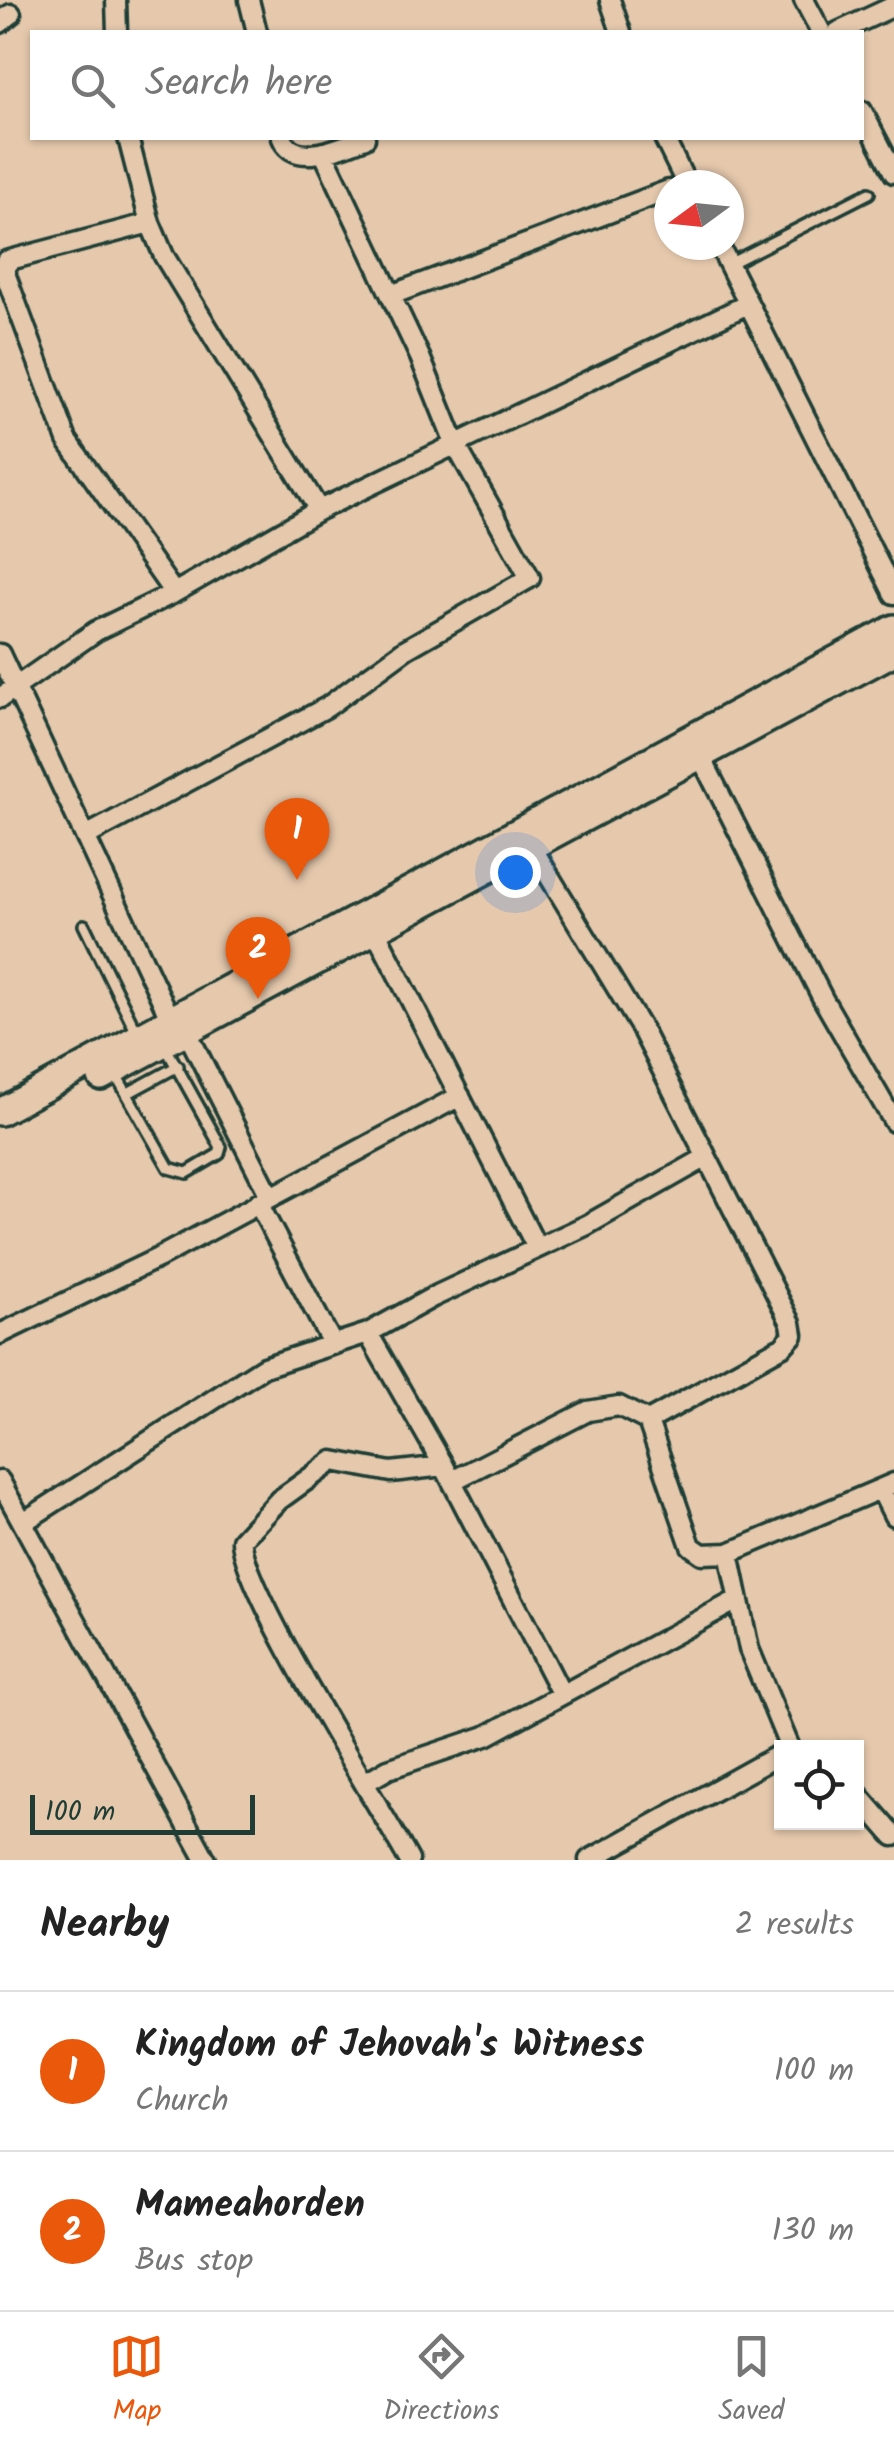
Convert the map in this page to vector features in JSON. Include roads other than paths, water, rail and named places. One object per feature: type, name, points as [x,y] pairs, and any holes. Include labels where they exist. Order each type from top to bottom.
[{"type":"street","points":[[116,0],[117,30]]},
{"type":"street","points":[[249,0],[256,30]]},
{"type":"street","points":[[610,0],[620,30]]},
{"type":"street","points":[[804,0],[820,30]]},
{"type":"street","points":[[842,30],[894,6]]},
{"type":"street","points":[[864,114],[894,172]]},
{"type":"street","points":[[129,140],[150,223],[164,256],[318,510]]},
{"type":"street","points":[[283,140],[290,152],[323,152],[360,140]]},
{"type":"street","points":[[665,140],[675,170]]},
{"type":"street","points":[[86,836],[327,707],[406,649],[530,578],[455,444],[391,295],[323,152]]},
{"type":"street","points":[[391,295],[654,196]]},
{"type":"street","points":[[150,223],[6,261],[6,276],[67,440],[174,593]]},
{"type":"street","points":[[727,260],[894,594]]},
{"type":"street","points":[[8,694],[96,631],[174,593],[318,510],[748,304]]},
{"type":"street","points":[[0,1132],[121,1082],[168,1040],[894,628]]},
{"type":"street","points":[[0,1112],[168,1040],[894,652]]},
{"type":"street","points":[[0,654],[8,694],[86,836],[168,1040],[264,1199],[333,1346]]},
{"type":"street","points":[[700,755],[823,999],[894,1122]]},
{"type":"street","points":[[531,846],[640,1028],[786,1311],[793,1335],[772,1353],[648,1421]]},
{"type":"street","points":[[375,930],[536,1246]]},
{"type":"street","points":[[0,1334],[142,1267],[460,1096]]},
{"type":"street","points":[[25,1521],[264,1368],[368,1333],[536,1246],[587,1225],[706,1158]]},
{"type":"street","points":[[368,1333],[448,1474],[560,1693]]},
{"type":"street","points":[[409,1860],[262,1600],[242,1550],[242,1540],[279,1500],[333,1461],[390,1472],[448,1474],[588,1410],[618,1406],[648,1421],[690,1546],[702,1554],[729,1552],[888,1487],[894,1516]]},
{"type":"street","points":[[0,1481],[206,1860]]},
{"type":"street","points":[[729,1552],[749,1649],[787,1740]]},
{"type":"street","points":[[366,1782],[388,1769],[486,1736],[737,1600]]},
{"type":"street","points":[[588,1860],[774,1757]]},
{"type":"street","points":[[864,1801],[894,1836]]},
{"type":"lane","points":[[729,264],[869,194]]},
{"type":"lane","points":[[84,925],[168,1040],[221,1147],[219,1154],[187,1173],[169,1168],[121,1082]]},
{"type":"place","name":"Kingdom of Jehovah's Witness","points":[[297,880]]},
{"type":"place","name":"Mameahorden","points":[[258,999]]}]
